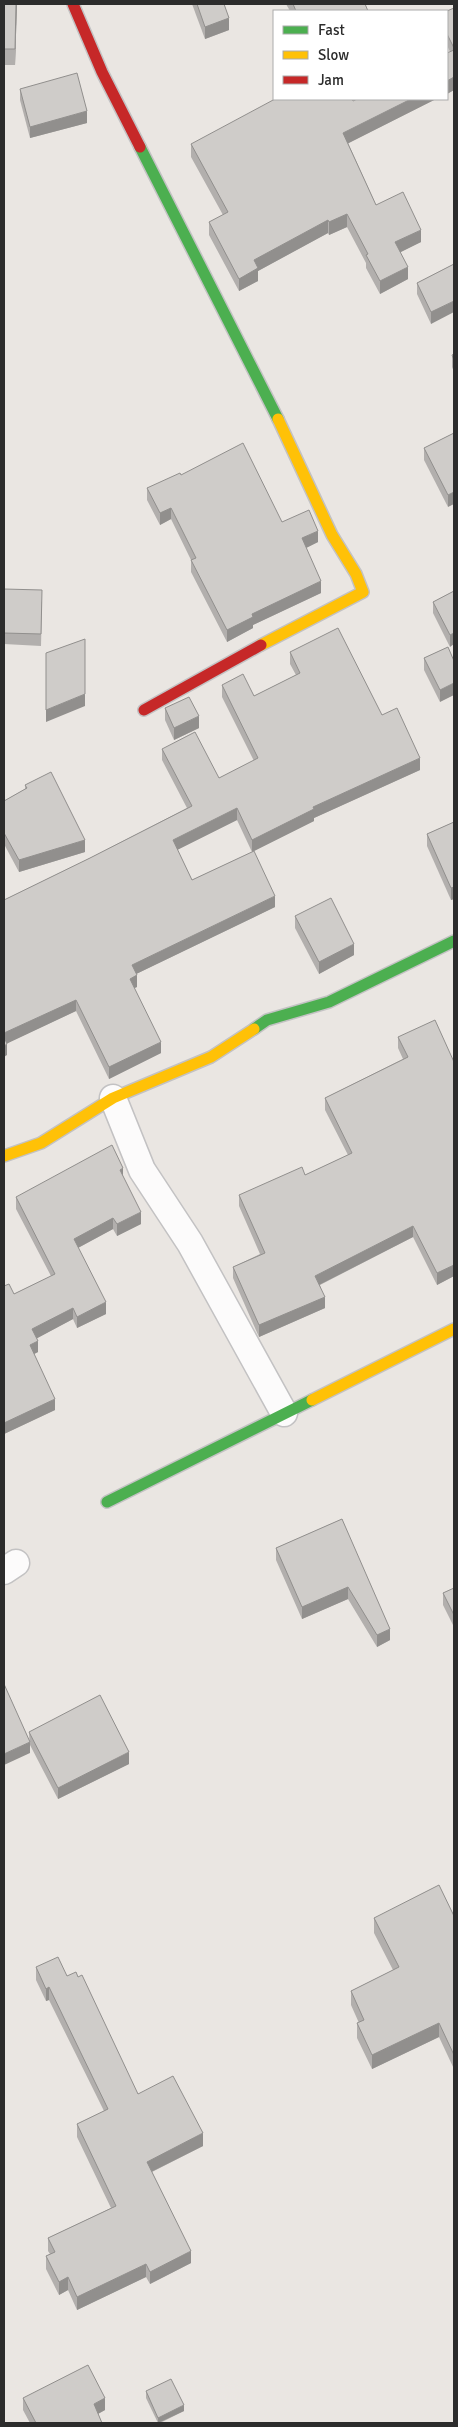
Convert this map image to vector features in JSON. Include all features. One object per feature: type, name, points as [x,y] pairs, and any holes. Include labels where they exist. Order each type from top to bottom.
[{"type":"street","points":[[73,4],[102,72],[283,430],[332,535],[356,574],[362,592],[327,608],[144,710]]},
{"type":"street","points":[[4,1156],[41,1143],[113,1098],[211,1057],[267,1020],[329,1002],[454,940]]},
{"type":"street","points":[[113,1098],[142,1170],[190,1243],[284,1413]]},
{"type":"street","points":[[107,1502],[454,1330]]},
{"type":"building","points":[[4,4],[16,4],[15,49],[4,49]]},
{"type":"building","points":[[197,4],[224,4],[229,18],[205,27]]},
{"type":"building","points":[[293,4],[365,4],[368,10],[296,10]]},
{"type":"building","points":[[454,8],[454,48],[448,36],[448,11]]},
{"type":"building","points":[[454,50],[454,77],[448,80],[448,53]]},
{"type":"building","points":[[77,73],[87,111],[30,127],[20,89]]},
{"type":"building","points":[[273,100],[409,100],[343,133],[376,205],[403,192],[421,230],[395,242],[408,267],[380,281],[347,214],[329,222],[328,220],[254,260],[258,268],[239,279],[209,222],[228,212],[191,144]]},
{"type":"building","points":[[454,264],[454,301],[431,312],[417,283]]},
{"type":"building","points":[[454,433],[454,492],[448,495],[424,448]]},
{"type":"building","points":[[243,443],[282,522],[309,510],[318,531],[302,538],[321,581],[252,614],[253,617],[227,630],[191,560],[196,558],[171,508],[160,513],[147,488],[180,473],[181,475]]},
{"type":"building","points":[[4,589],[42,590],[41,634],[4,633]]},
{"type":"building","points":[[454,591],[454,633],[450,635],[433,602]]},
{"type":"building","points":[[338,628],[382,715],[397,708],[420,758],[313,807],[314,809],[252,840],[237,808],[173,840],[192,880],[254,851],[275,896],[132,965],[137,975],[130,979],[161,1042],[109,1067],[76,1000],[4,1033],[4,900],[192,806],[162,749],[195,732],[219,778],[258,758],[222,685],[243,674],[254,696],[300,673],[290,652]]},
{"type":"building","points":[[85,639],[85,694],[46,710],[46,653]]},
{"type":"building","points":[[448,647],[454,661],[454,683],[440,690],[424,658]]},
{"type":"building","points":[[189,697],[199,716],[174,728],[165,708]]},
{"type":"building","points":[[51,772],[85,840],[19,860],[4,833],[4,801],[27,788],[25,785]]},
{"type":"building","points":[[454,822],[454,887],[451,888],[427,834]]},
{"type":"building","points":[[331,898],[354,944],[319,962],[295,916]]},
{"type":"building","points":[[435,1020],[454,1062],[454,1265],[437,1273],[413,1226],[315,1276],[325,1297],[259,1325],[233,1267],[265,1253],[239,1195],[302,1167],[305,1175],[352,1153],[325,1098],[408,1057],[398,1037]]},
{"type":"building","points":[[112,1145],[123,1168],[120,1170],[141,1212],[117,1224],[113,1218],[74,1239],[106,1302],[77,1317],[73,1308],[32,1329],[38,1341],[30,1345],[55,1399],[4,1423],[4,1286],[9,1284],[14,1294],[55,1274],[16,1197]]},
{"type":"building","points":[[342,1519],[390,1629],[377,1635],[348,1587],[302,1607],[276,1548]]},
{"type":"building","points":[[454,1588],[454,1615],[443,1593]]},
{"type":"building","points":[[4,1684],[30,1742],[4,1754]]},
{"type":"building","points":[[100,1695],[129,1752],[58,1788],[29,1732]]},
{"type":"building","points":[[439,1885],[454,1916],[454,2055],[439,2023],[372,2055],[357,2023],[364,2020],[351,1991],[399,1967],[374,1918]]},
{"type":"building","points":[[58,1957],[67,1976],[76,1972],[78,1977],[82,1975],[138,2094],[173,2076],[203,2133],[147,2162],[191,2251],[150,2272],[146,2264],[77,2297],[68,2277],[59,2282],[46,2256],[55,2252],[48,2238],[116,2206],[77,2124],[108,2109],[49,1987],[46,1989],[36,1967]]},
{"type":"building","points":[[88,2365],[105,2398],[94,2404],[102,2423],[36,2423],[23,2398]]},
{"type":"building","points":[[171,2379],[184,2405],[158,2418],[146,2391]]},
{"type":"traffic: fast","points":[[140,147],[278,419]]},
{"type":"traffic: fast","points":[[254,1029],[267,1020],[329,1002],[454,941]]},
{"type":"traffic: fast","points":[[107,1502],[312,1400]]},
{"type":"traffic: slow","points":[[261,645],[363,592],[356,574],[332,535],[278,419]]},
{"type":"traffic: slow","points":[[4,1156],[41,1143],[113,1098],[211,1057],[254,1029]]},
{"type":"traffic: slow","points":[[312,1400],[454,1329]]},
{"type":"traffic: jam","points":[[73,4],[102,72],[140,147]]},
{"type":"traffic: jam","points":[[144,710],[261,645]]}]
